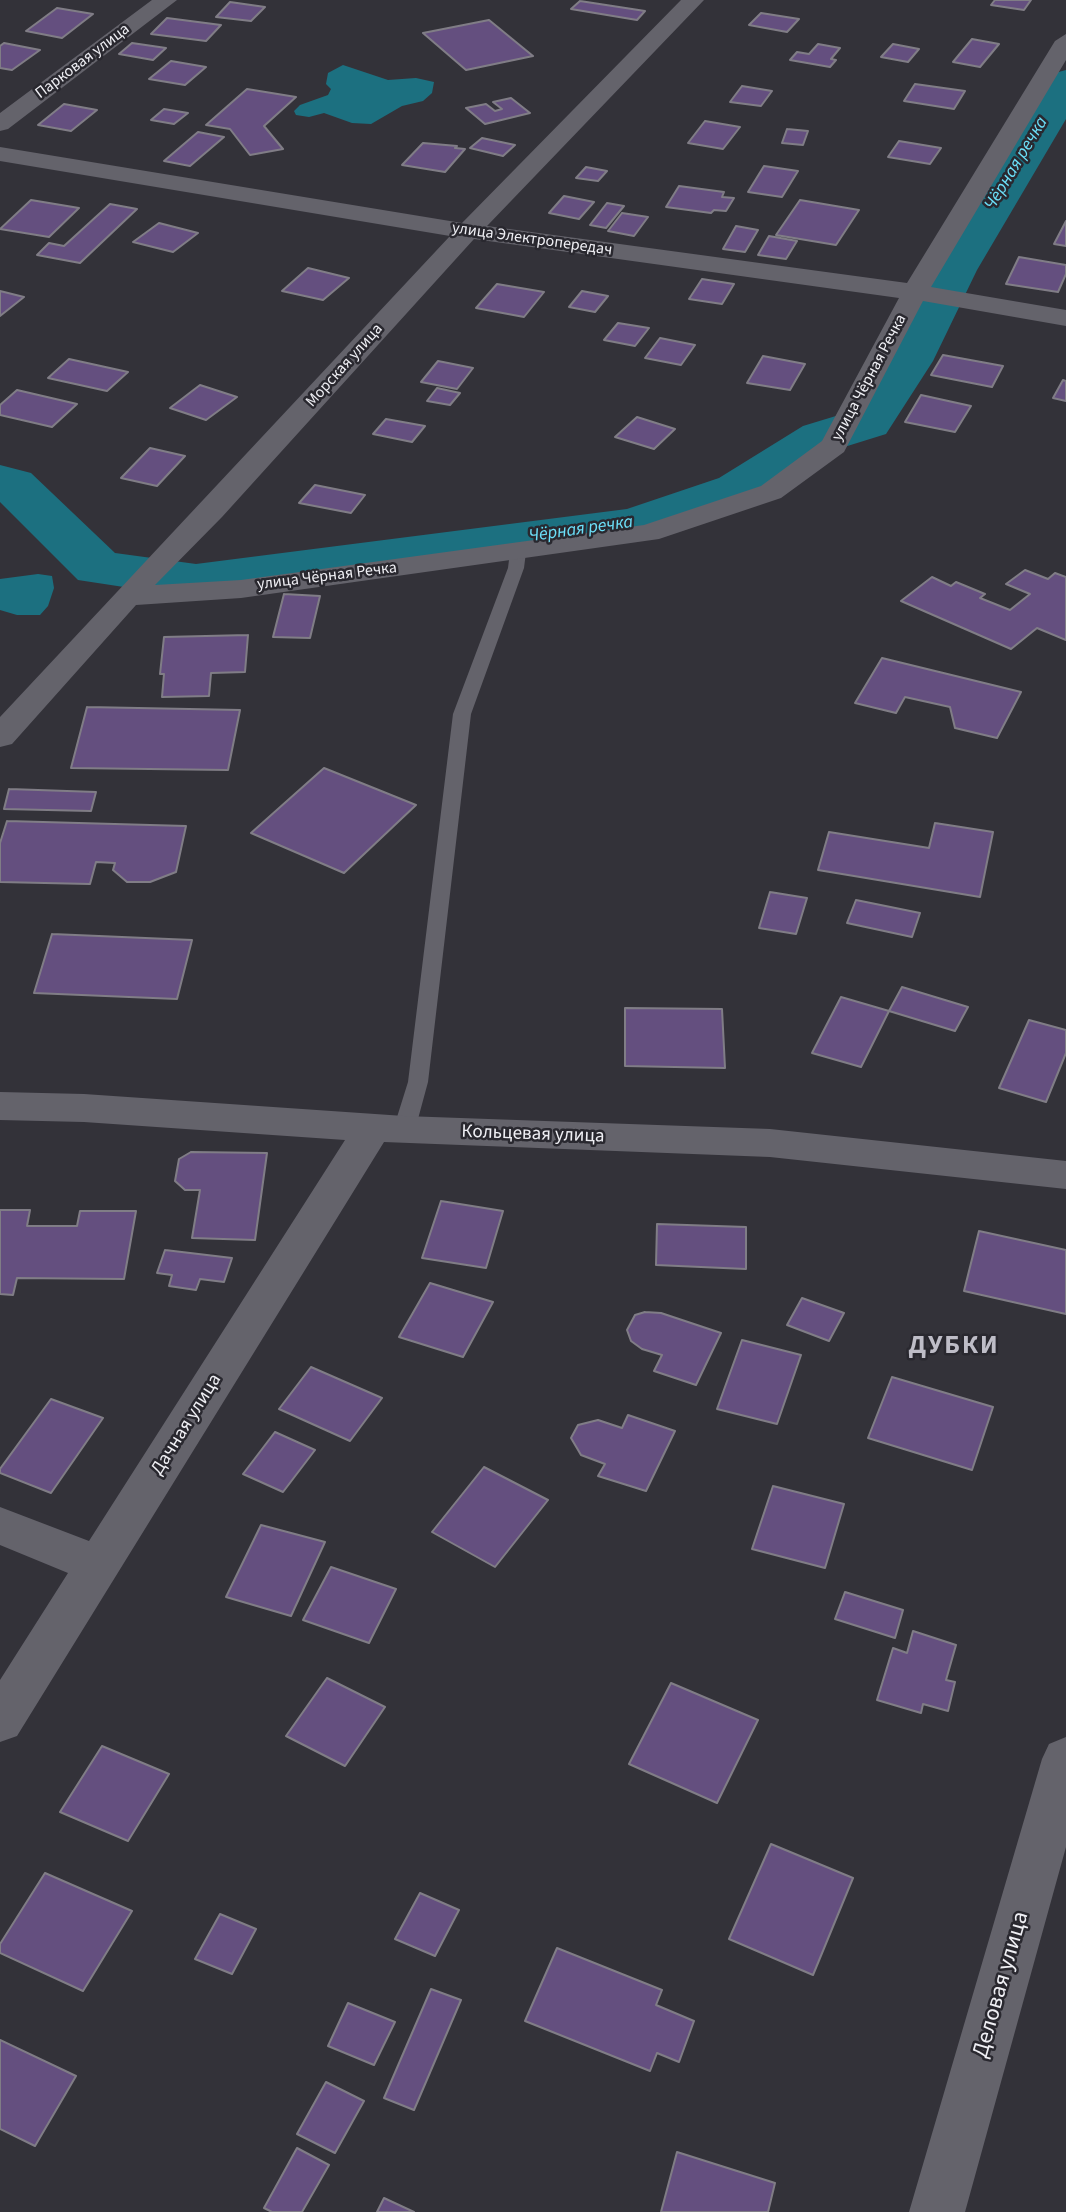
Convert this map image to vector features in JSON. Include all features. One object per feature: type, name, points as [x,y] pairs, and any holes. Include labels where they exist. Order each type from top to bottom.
[{"type":"street","name":"Парковая улица","points":[[0,124],[166,0]]},
{"type":"street","name":"Морская улица","points":[[0,737],[130,593],[212,511],[468,231],[693,0]]},
{"type":"street","name":"улица Чёрная Речка","points":[[130,593],[242,589],[648,533],[771,492],[834,446],[915,292],[1066,41]]},
{"type":"street","name":"улица Электропередач","points":[[0,155],[468,231],[915,292],[1066,318]]},
{"type":"street","name":"Кольцевая улица","points":[[0,1106],[84,1108],[388,1129],[770,1143],[1066,1175]]},
{"type":"street","name":"Дачная улица","points":[[0,1721],[99,1565],[388,1129]]},
{"type":"street","points":[[0,1526],[99,1565]]},
{"type":"street","name":"Деловая улица","points":[[937,2212],[1066,1759]]},
{"type":"lane","points":[[388,1129],[418,1082],[462,714],[516,568],[518,552]]},
{"type":"water","points":[[343,65],[388,80],[416,78],[434,82],[432,93],[423,101],[402,106],[371,124],[352,123],[324,113],[309,117],[296,115],[294,111],[300,105],[328,95],[331,89],[326,84],[328,73]]},
{"type":"water","points":[[38,574],[52,576],[54,588],[48,606],[40,615],[17,615],[0,610],[0,579]]},
{"type":"building","points":[[995,0],[1031,0],[1024,10],[991,5]]},
{"type":"building","points":[[580,1],[645,11],[637,20],[571,9]]},
{"type":"building","points":[[230,2],[265,7],[251,21],[216,17]]},
{"type":"building","points":[[57,8],[93,14],[62,38],[26,31]]},
{"type":"building","points":[[761,13],[799,19],[787,32],[749,25]]},
{"type":"building","points":[[167,18],[221,25],[206,41],[151,34]]},
{"type":"building","points":[[489,20],[533,56],[466,70],[423,33]]},
{"type":"building","points":[[972,39],[999,44],[980,67],[953,62]]},
{"type":"building","points":[[4,43],[40,50],[12,70],[0,68],[0,46]]},
{"type":"building","points":[[132,43],[166,48],[153,60],[119,54]]},
{"type":"building","points":[[818,44],[840,48],[831,59],[836,60],[830,67],[790,60],[797,52],[809,54]]},
{"type":"building","points":[[893,44],[919,49],[908,62],[881,57]]},
{"type":"building","points":[[171,61],[206,67],[185,85],[149,79]]},
{"type":"building","points":[[915,84],[965,91],[954,109],[904,101]]},
{"type":"building","points":[[742,86],[772,91],[761,106],[730,102]]},
{"type":"building","points":[[247,89],[296,97],[264,126],[283,149],[250,155],[230,129],[206,125]]},
{"type":"building","points":[[511,98],[530,113],[485,124],[466,108],[486,104],[495,111],[502,109],[493,102]]},
{"type":"building","points":[[64,104],[97,110],[71,131],[38,125]]},
{"type":"building","points":[[164,109],[188,113],[174,124],[151,120]]},
{"type":"building","points":[[705,121],[740,127],[723,149],[688,143]]},
{"type":"building","points":[[787,129],[808,131],[803,145],[782,143]]},
{"type":"building","points":[[198,132],[224,137],[190,166],[164,161]]},
{"type":"building","points":[[482,138],[515,145],[503,156],[470,148]]},
{"type":"building","points":[[899,141],[941,148],[930,164],[888,157]]},
{"type":"building","points":[[423,143],[465,149],[445,172],[402,165]]},
{"type":"building","points":[[764,166],[798,171],[782,197],[748,192]]},
{"type":"building","points":[[586,167],[607,171],[598,181],[576,178]]},
{"type":"building","points":[[679,186],[724,192],[722,197],[734,198],[726,211],[714,210],[711,213],[666,207]]},
{"type":"building","points":[[564,196],[594,202],[579,219],[549,213]]},
{"type":"building","points":[[31,200],[79,208],[49,237],[0,229]]},
{"type":"building","points":[[800,200],[859,210],[836,245],[776,235]]},
{"type":"building","points":[[607,203],[624,206],[606,228],[590,225]]},
{"type":"building","points":[[110,204],[137,209],[80,263],[37,255],[49,243],[64,246]]},
{"type":"building","points":[[622,213],[648,217],[634,236],[608,231]]},
{"type":"building","points":[[1066,221],[1066,246],[1054,244]]},
{"type":"building","points":[[159,223],[198,233],[173,252],[133,242]]},
{"type":"building","points":[[736,226],[758,230],[745,252],[723,249]]},
{"type":"building","points":[[769,236],[797,241],[786,259],[758,255]]},
{"type":"building","points":[[1019,257],[1066,265],[1066,274],[1058,292],[1006,284]]},
{"type":"building","points":[[308,268],[349,278],[323,300],[282,291]]},
{"type":"building","points":[[702,279],[734,284],[722,304],[689,299]]},
{"type":"building","points":[[497,284],[544,292],[524,317],[476,308]]},
{"type":"building","points":[[0,291],[24,297],[0,316]]},
{"type":"building","points":[[582,291],[608,296],[595,312],[569,307]]},
{"type":"building","points":[[618,323],[649,328],[635,346],[604,340]]},
{"type":"building","points":[[660,338],[695,345],[681,365],[645,358]]},
{"type":"building","points":[[943,355],[1003,366],[992,387],[931,375]]},
{"type":"building","points":[[763,356],[805,364],[790,390],[747,383]]},
{"type":"building","points":[[69,359],[128,372],[107,391],[48,378]]},
{"type":"building","points":[[438,361],[473,368],[457,389],[421,382]]},
{"type":"building","points":[[1063,380],[1066,381],[1066,401],[1053,398]]},
{"type":"building","points":[[200,385],[237,397],[206,420],[170,408]]},
{"type":"building","points":[[437,388],[460,393],[450,405],[427,401]]},
{"type":"building","points":[[17,390],[77,404],[52,427],[0,415],[0,405]]},
{"type":"building","points":[[921,395],[971,406],[955,432],[905,422]]},
{"type":"building","points":[[637,417],[675,429],[654,449],[615,437]]},
{"type":"building","points":[[386,419],[425,426],[412,442],[373,434]]},
{"type":"building","points":[[150,448],[185,456],[157,486],[121,478]]},
{"type":"building","points":[[315,485],[365,495],[351,513],[299,503]]},
{"type":"building","points":[[1025,570],[1048,579],[1055,573],[1066,577],[1066,640],[1037,628],[1011,649],[901,601],[932,577],[951,586],[956,582],[985,594],[980,598],[1010,610],[1030,594],[1006,584]]},
{"type":"building","points":[[284,594],[320,596],[310,638],[273,637]]},
{"type":"building","points":[[248,635],[245,672],[211,673],[209,696],[162,697],[164,674],[160,674],[164,637]]},
{"type":"building","points":[[882,658],[1021,692],[997,738],[955,728],[950,707],[905,697],[896,713],[855,703]]},
{"type":"building","points":[[87,707],[240,710],[228,770],[71,768]]},
{"type":"building","points":[[324,768],[416,805],[344,873],[251,833]]},
{"type":"building","points":[[9,789],[96,792],[91,811],[4,809]]},
{"type":"building","points":[[7,821],[186,826],[176,872],[150,882],[127,882],[113,870],[115,863],[96,862],[90,884],[0,882],[0,843]]},
{"type":"building","points":[[935,823],[993,832],[980,897],[818,870],[829,832],[929,848]]},
{"type":"building","points":[[770,892],[807,898],[796,934],[759,928]]},
{"type":"building","points":[[856,900],[920,913],[912,937],[847,923]]},
{"type":"building","points":[[52,934],[192,940],[177,999],[34,993]]},
{"type":"building","points":[[902,987],[968,1007],[955,1031],[889,1011]]},
{"type":"building","points":[[841,997],[889,1011],[861,1067],[812,1053]]},
{"type":"building","points":[[625,1008],[722,1009],[725,1068],[625,1066]]},
{"type":"building","points":[[1029,1020],[1066,1030],[1066,1053],[1046,1102],[999,1088]]},
{"type":"building","points":[[191,1152],[267,1153],[255,1240],[192,1238],[200,1190],[185,1190],[175,1181],[179,1159]]},
{"type":"building","points":[[441,1201],[503,1211],[486,1268],[422,1258]]},
{"type":"building","points":[[0,1210],[30,1210],[27,1226],[77,1226],[80,1211],[136,1211],[124,1279],[17,1278],[13,1295],[0,1294]]},
{"type":"building","points":[[657,1224],[746,1227],[746,1269],[656,1265]]},
{"type":"building","points":[[979,1231],[1066,1250],[1066,1314],[964,1291]]},
{"type":"building","points":[[165,1250],[232,1258],[224,1282],[200,1279],[196,1290],[169,1286],[172,1275],[157,1273]]},
{"type":"building","points":[[430,1283],[493,1302],[463,1357],[399,1337]]},
{"type":"building","points":[[802,1298],[844,1313],[829,1341],[787,1325]]},
{"type":"building","points":[[645,1312],[661,1313],[721,1333],[696,1385],[654,1371],[662,1355],[642,1349],[631,1341],[627,1330],[635,1315]]},
{"type":"building","points":[[742,1340],[801,1355],[777,1424],[717,1409]]},
{"type":"building","points":[[311,1367],[382,1398],[350,1441],[279,1409]]},
{"type":"building","points":[[892,1377],[993,1407],[972,1470],[868,1438]]},
{"type":"building","points":[[51,1399],[103,1418],[51,1493],[0,1473],[0,1469]]},
{"type":"building","points":[[628,1415],[675,1431],[646,1491],[598,1476],[605,1464],[581,1455],[571,1438],[578,1425],[598,1420],[622,1428]]},
{"type":"building","points":[[275,1432],[315,1450],[283,1492],[243,1474]]},
{"type":"building","points":[[484,1467],[548,1500],[495,1567],[432,1532]]},
{"type":"building","points":[[773,1486],[844,1504],[825,1568],[752,1549]]},
{"type":"building","points":[[261,1525],[325,1542],[291,1616],[226,1597]]},
{"type":"building","points":[[331,1567],[396,1589],[369,1643],[303,1620]]},
{"type":"building","points":[[845,1592],[903,1610],[895,1638],[835,1619]]},
{"type":"building","points":[[913,1631],[956,1645],[946,1680],[955,1682],[948,1711],[923,1704],[921,1713],[877,1700],[893,1648],[907,1653]]},
{"type":"building","points":[[327,1678],[385,1707],[345,1766],[286,1736]]},
{"type":"building","points":[[671,1683],[758,1720],[717,1803],[629,1764]]},
{"type":"building","points":[[102,1746],[169,1774],[128,1841],[60,1812]]},
{"type":"building","points":[[771,1844],[853,1878],[813,1975],[729,1939]]},
{"type":"building","points":[[45,1873],[132,1911],[83,1991],[0,1953],[0,1944]]},
{"type":"building","points":[[420,1893],[459,1910],[435,1956],[395,1939]]},
{"type":"building","points":[[220,1914],[256,1929],[232,1974],[195,1959]]},
{"type":"building","points":[[557,1948],[662,1990],[656,2005],[694,2021],[679,2062],[657,2053],[650,2071],[525,2021]]},
{"type":"building","points":[[431,1989],[461,2000],[414,2110],[384,2098]]},
{"type":"building","points":[[348,2003],[395,2022],[374,2065],[328,2046]]},
{"type":"building","points":[[0,2040],[76,2076],[35,2146],[0,2129]]},
{"type":"building","points":[[326,2082],[364,2101],[335,2153],[297,2134]]},
{"type":"building","points":[[297,2148],[329,2165],[302,2212],[272,2212],[264,2208]]},
{"type":"building","points":[[677,2152],[775,2183],[768,2212],[661,2212]]},
{"type":"building","points":[[384,2198],[414,2212],[377,2212]]},
{"type":"waterway","name":"Чёрная речка","points":[[0,481],[12,484],[98,568],[196,581],[635,524],[738,489],[822,437],[868,423],[908,361],[953,270],[1066,83]]},
{"type":"district","name":"ДУБКИ","points":[[954,1347]]}]
